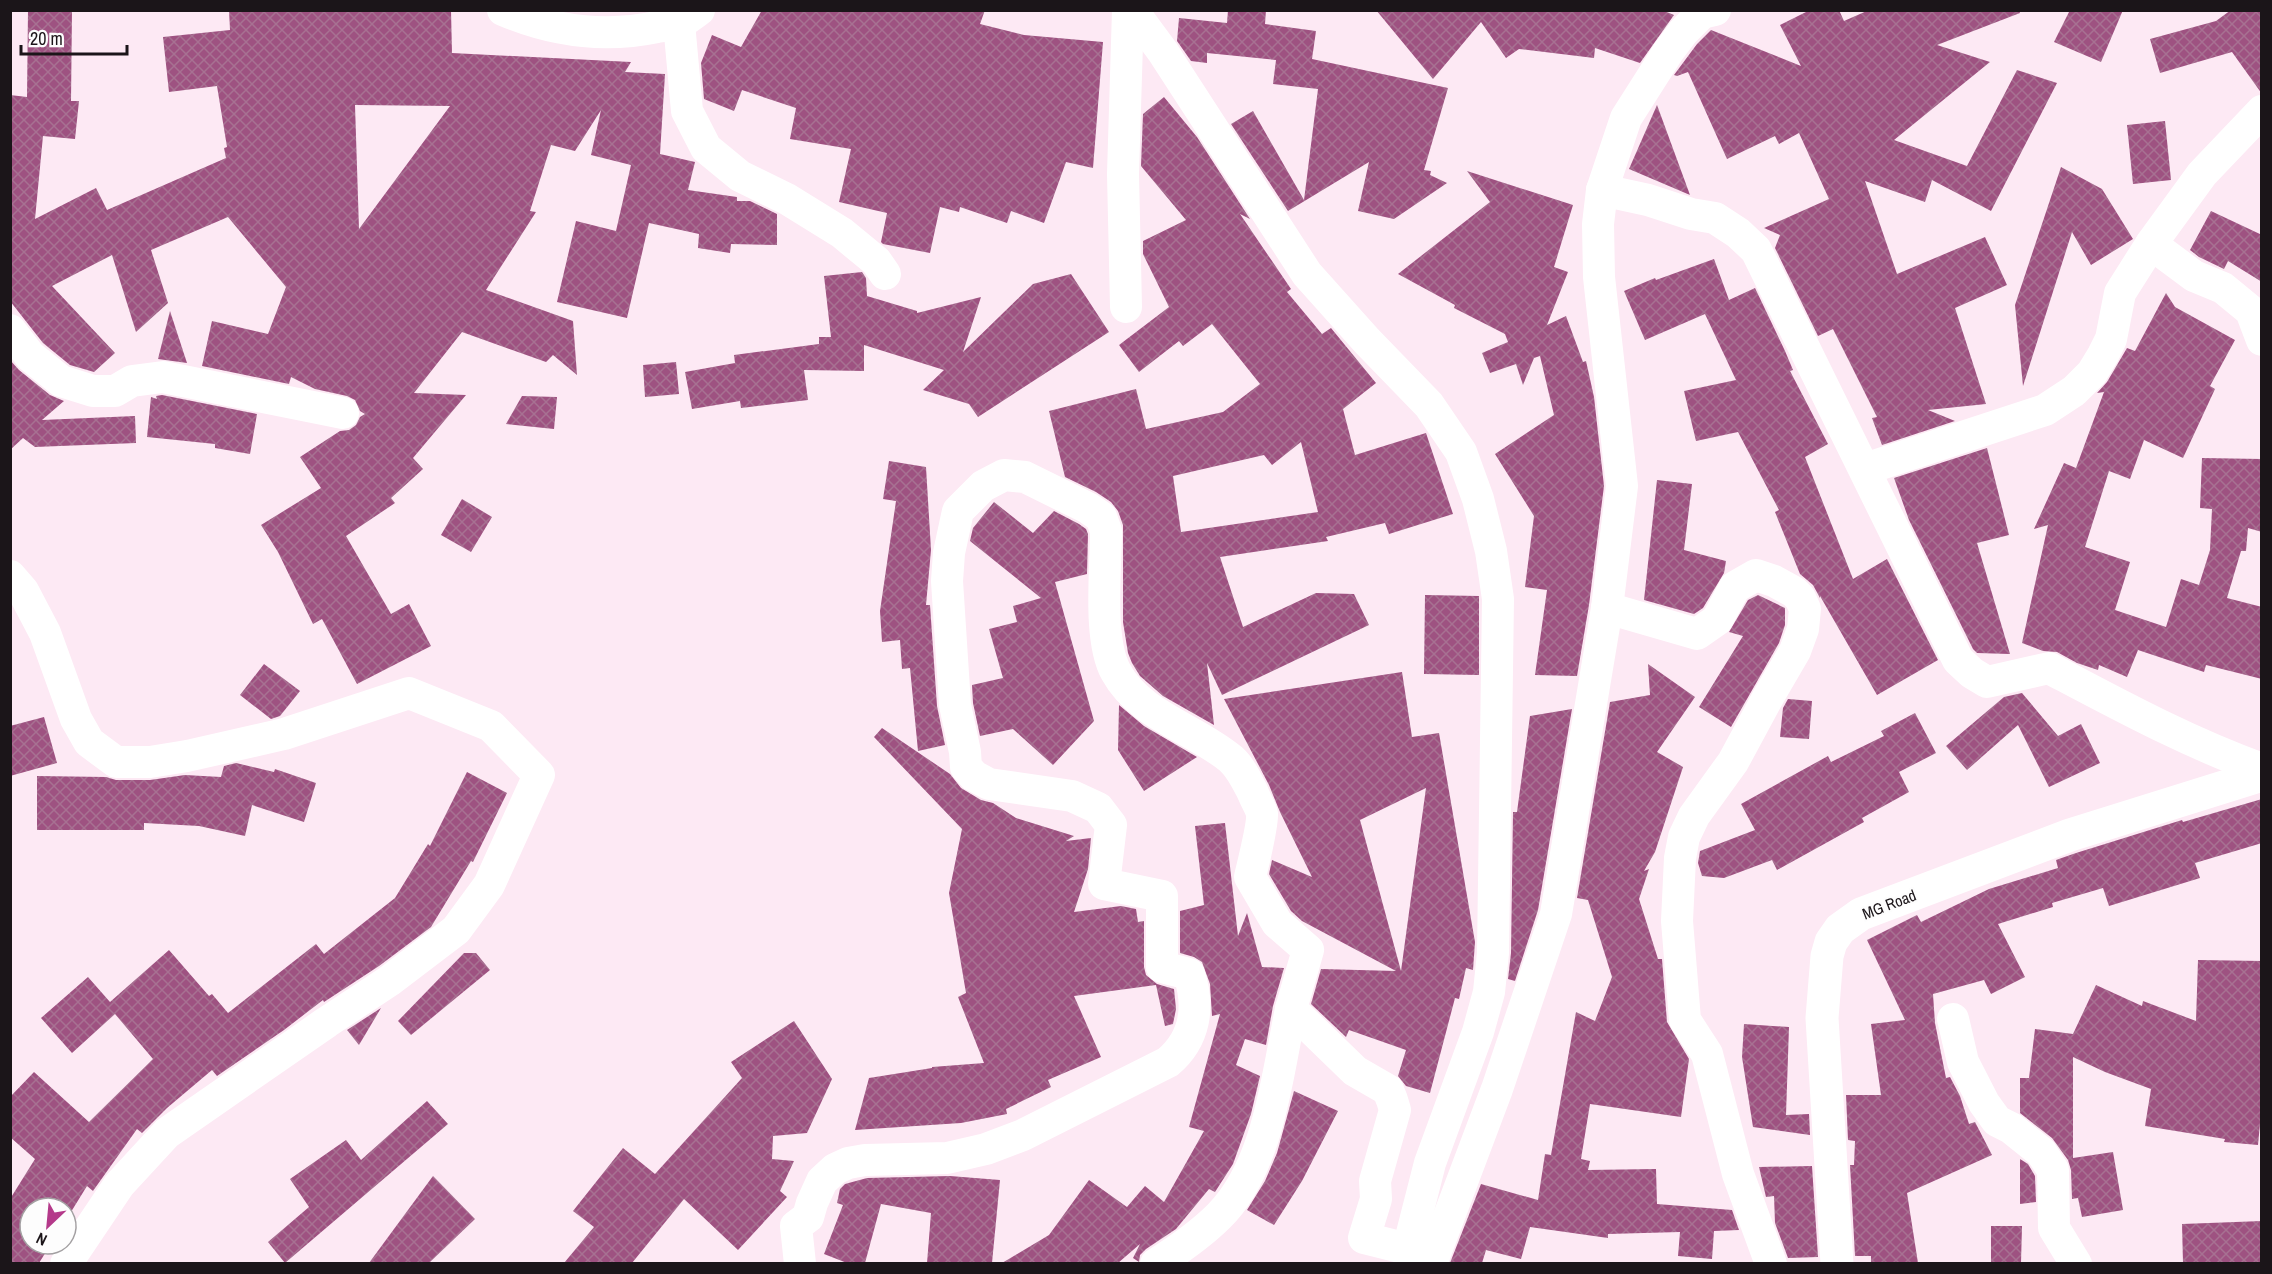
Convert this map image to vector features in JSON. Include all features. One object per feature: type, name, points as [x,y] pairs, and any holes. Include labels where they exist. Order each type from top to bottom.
[{"type":"main road","name":"MG Road","points":[[1837,1263],[1822,1018],[1827,956],[1831,942],[1840,929],[1861,914],[2070,835],[2262,775]]},
{"type":"street","points":[[503,10],[522,19],[563,30],[601,33],[637,31],[689,17],[687,111],[706,147],[740,176],[787,199],[842,234],[876,261],[885,274]]},
{"type":"street","points":[[1130,10],[1163,52],[1307,274],[1429,405],[1461,452],[1478,499],[1491,551],[1497,599],[1492,953],[1489,992],[1478,1032],[1430,1163],[1416,1259]]},
{"type":"street","points":[[1126,307],[1123,174],[1130,10]]},
{"type":"street","points":[[1161,10],[1163,52]]},
{"type":"street","points":[[1416,1259],[1497,1089],[1556,914],[1607,608],[1622,486],[1599,277],[1599,224],[1602,190],[1626,118],[1683,32],[1702,13],[1715,10]]},
{"type":"street","points":[[1865,469],[2046,410],[2074,391],[2092,373],[2103,355],[2111,339],[2120,293],[2151,244],[2202,174],[2262,111]]},
{"type":"street","points":[[1602,190],[1648,200],[1691,214],[1715,218],[1738,233],[1756,250],[1958,660],[1972,673],[1987,682],[2049,668],[2163,728],[2216,753],[2262,770]]},
{"type":"street","points":[[2151,244],[2194,276],[2223,288],[2251,311],[2262,340]]},
{"type":"street","points":[[10,330],[30,356],[61,381],[93,391],[115,391],[132,381],[164,377],[343,413]]},
{"type":"street","points":[[800,1263],[796,1227],[808,1217],[822,1181],[835,1169],[848,1163],[865,1160],[947,1158],[986,1149],[1023,1135],[1168,1062],[1186,1044],[1192,1031],[1195,1018],[1193,986],[1189,974],[1162,967],[1162,896],[1104,884],[1111,825],[1104,813],[1072,796],[988,784],[974,776],[966,767],[955,705],[951,655],[947,580],[949,553],[958,511],[983,486],[1004,475],[1025,477],[1088,508],[1101,517],[1106,531],[1106,625],[1108,648],[1114,670],[1127,689],[1143,705],[1194,734],[1232,760],[1245,777],[1262,814],[1250,877],[1278,923],[1308,950],[1291,1009],[1266,1128],[1246,1177],[1220,1215],[1186,1244],[1156,1263]]},
{"type":"street","points":[[1607,608],[1697,634],[1718,620],[1735,587],[1756,575],[1774,581],[1794,592],[1805,609],[1803,629],[1795,651],[1733,762],[1694,816],[1684,837],[1679,876],[1677,921],[1685,1020],[1707,1054],[1738,1174],[1771,1263]]},
{"type":"street","points":[[10,576],[24,591],[45,633],[76,719],[89,742],[116,762],[150,762],[187,756],[284,734],[409,693],[491,726],[538,774],[489,885],[456,930],[389,981],[167,1132],[119,1185],[66,1263]]},
{"type":"street","points":[[1291,1009],[1355,1071],[1388,1090],[1395,1110],[1375,1181],[1376,1198],[1364,1238],[1416,1259]]},
{"type":"street","points":[[1953,1019],[1963,1062],[1984,1103],[1997,1121],[2011,1128],[2041,1152],[2053,1170],[2054,1228],[2076,1263]]},
{"type":"building","points":[[28,10],[72,10],[71,101],[79,101],[75,139],[43,136],[35,219],[96,188],[107,210],[226,158],[224,148],[227,147],[217,86],[169,92],[163,37],[230,30],[229,10],[451,10],[452,53],[631,62],[625,72],[665,74],[660,154],[695,162],[688,190],[737,197],[737,201],[750,201],[777,214],[777,245],[731,244],[730,253],[698,248],[699,234],[649,223],[627,318],[557,302],[576,221],[616,231],[631,165],[591,155],[601,110],[575,151],[551,145],[530,211],[536,212],[486,290],[573,321],[577,375],[553,355],[546,362],[462,332],[414,393],[466,395],[413,458],[423,469],[391,498],[395,503],[346,536],[391,614],[409,604],[431,646],[357,684],[322,619],[313,624],[278,552],[261,525],[321,488],[300,457],[340,431],[349,430],[365,414],[360,411],[355,400],[347,396],[315,389],[291,377],[289,384],[202,366],[212,321],[268,334],[286,287],[228,217],[151,250],[168,303],[136,332],[112,255],[52,286],[115,353],[94,372],[70,365],[43,343],[10,301],[10,95],[27,97]],"holes":[[[355,105],[450,106],[359,229]]]},
{"type":"building","points":[[762,10],[985,10],[980,24],[1024,35],[1103,42],[1093,168],[1066,162],[1044,223],[1011,211],[1007,223],[960,207],[959,212],[940,207],[930,253],[883,244],[881,242],[887,213],[839,202],[851,149],[790,139],[796,108],[742,90],[734,111],[704,99],[701,63],[712,35],[741,47]]},
{"type":"building","points":[[1228,10],[1266,10],[1265,24],[1316,31],[1312,59],[1448,88],[1424,170],[1431,171],[1430,175],[1447,183],[1394,219],[1358,211],[1369,162],[1288,211],[1231,124],[1253,111],[1304,200],[1318,89],[1273,84],[1276,60],[1207,53],[1207,63],[1191,61],[1177,41],[1179,18],[1227,23]]},
{"type":"building","points":[[1376,10],[1662,10],[1674,15],[1640,63],[1595,48],[1594,58],[1519,49],[1506,58],[1481,22],[1433,79]]},
{"type":"building","points":[[1810,10],[1839,10],[1844,21],[1869,10],[2019,10],[2020,13],[1937,45],[1990,62],[1894,140],[1967,166],[2017,70],[2057,83],[1991,211],[1932,180],[1925,202],[1865,181],[1897,274],[1985,237],[2007,285],[1955,308],[1986,404],[1928,410],[1955,421],[1882,445],[1872,418],[1877,417],[1833,329],[1818,336],[1775,248],[1780,235],[1764,228],[1829,199],[1799,133],[1779,144],[1775,136],[1727,159],[1688,72],[1674,75],[1697,44],[1711,30],[1801,66],[1780,25]]},
{"type":"building","points":[[2070,10],[2123,10],[2101,62],[2054,42]]},
{"type":"building","points":[[2231,10],[2262,10],[2262,94],[2232,52],[2160,73],[2150,39],[2216,21]]},
{"type":"building","points":[[1164,97],[1197,137],[1250,219],[1240,214],[1291,289],[1287,292],[1322,334],[1331,328],[1376,383],[1343,409],[1355,455],[1426,433],[1453,514],[1389,534],[1385,523],[1326,537],[1328,541],[1220,557],[1243,627],[1316,593],[1354,594],[1369,625],[1222,695],[1207,663],[1214,725],[1163,696],[1140,676],[1132,663],[1123,622],[1123,525],[1118,511],[1111,502],[1065,477],[1049,411],[1136,389],[1146,429],[1223,412],[1260,384],[1212,324],[1183,346],[1179,341],[1139,372],[1119,345],[1169,307],[1143,254],[1143,241],[1186,220],[1141,166],[1143,114]],"holes":[[[1301,442],[1318,512],[1181,532],[1173,476],[1264,455],[1272,465]]]},
{"type":"building","points":[[1657,105],[1690,195],[1629,169]]},
{"type":"building","points":[[2165,121],[2171,180],[2133,184],[2127,125]]},
{"type":"building","points":[[2061,167],[2102,189],[2133,239],[2091,265],[2072,232],[2023,386],[2015,305]]},
{"type":"building","points":[[1467,171],[1573,205],[1554,267],[1568,272],[1547,325],[1566,316],[1583,362],[1586,361],[1594,397],[1604,486],[1589,605],[1577,676],[1535,675],[1547,590],[1525,587],[1534,516],[1495,454],[1554,415],[1540,356],[1534,358],[1523,385],[1516,364],[1490,373],[1482,353],[1508,342],[1505,334],[1454,308],[1455,305],[1398,274],[1490,202]]},
{"type":"building","points":[[2211,211],[2262,235],[2262,282],[2228,261],[2224,269],[2190,250]]},
{"type":"building","points":[[1714,259],[1729,300],[1755,288],[1785,351],[1793,370],[1790,371],[1828,444],[1805,457],[1853,579],[1887,559],[1938,660],[1877,695],[1813,585],[1800,574],[1775,512],[1779,510],[1738,432],[1696,441],[1684,391],[1736,380],[1705,314],[1645,340],[1624,291],[1655,278],[1656,280]]},
{"type":"building","points":[[862,272],[866,278],[867,296],[917,311],[917,313],[981,297],[963,352],[1033,284],[1071,274],[1109,332],[978,417],[969,404],[923,390],[944,370],[864,345],[864,371],[804,370],[808,400],[741,408],[740,401],[692,409],[685,372],[735,363],[734,355],[819,344],[819,337],[831,337],[824,276]]},
{"type":"building","points":[[2166,293],[2175,307],[2235,340],[2210,386],[2215,389],[2183,458],[2144,440],[2130,479],[2109,471],[2085,547],[2130,562],[2115,610],[2166,627],[2181,579],[2199,585],[2210,550],[2212,509],[2200,508],[2202,458],[2262,459],[2262,532],[2248,528],[2246,551],[2241,551],[2227,598],[2262,607],[2262,679],[2206,665],[2204,672],[2138,650],[2127,677],[2099,665],[2098,670],[2077,663],[2057,652],[2043,651],[2022,643],[2048,525],[2034,529],[2064,463],[2076,468],[2104,392],[2097,393],[2107,382],[2127,348],[2135,351]]},
{"type":"building","points":[[170,311],[187,363],[158,359]]},
{"type":"building","points":[[10,360],[50,395],[64,401],[42,420],[135,416],[136,443],[35,447],[23,438],[10,450]]},
{"type":"building","points":[[676,362],[679,394],[645,397],[643,365]]},
{"type":"building","points":[[162,395],[257,414],[250,454],[215,448],[215,444],[147,437],[151,397],[157,399],[156,396]]},
{"type":"building","points":[[522,396],[557,397],[554,429],[506,424]]},
{"type":"building","points":[[1987,448],[2009,535],[1977,543],[2010,654],[1977,653],[1973,649],[1909,520],[1894,478]]},
{"type":"building","points":[[889,461],[926,467],[931,550],[926,605],[930,605],[937,706],[945,745],[918,751],[910,668],[902,669],[900,640],[882,642],[880,611],[896,501],[883,499]]},
{"type":"building","points":[[1657,480],[1692,484],[1684,550],[1726,561],[1724,573],[1703,608],[1694,614],[1644,600]]},
{"type":"building","points":[[462,499],[492,517],[471,552],[441,535]]},
{"type":"building","points":[[994,502],[1033,533],[1054,511],[1079,524],[1086,529],[1088,534],[1087,574],[1055,582],[1094,721],[1053,765],[1013,729],[980,736],[973,703],[972,685],[1003,678],[989,629],[1017,622],[1013,606],[1041,598],[970,541],[973,528]]},
{"type":"building","points":[[1425,595],[1479,596],[1479,675],[1424,674]]},
{"type":"building","points":[[1758,595],[1785,608],[1785,625],[1779,643],[1731,727],[1699,707],[1743,636],[1729,632],[1748,600]]},
{"type":"building","points":[[264,664],[300,691],[280,716],[271,719],[240,695]]},
{"type":"building","points":[[1648,664],[1695,697],[1657,752],[1683,767],[1655,852],[1644,871],[1649,869],[1639,899],[1658,959],[1662,959],[1667,1022],[1689,1059],[1681,1117],[1590,1104],[1581,1159],[1590,1161],[1588,1170],[1656,1169],[1657,1204],[1732,1210],[1739,1230],[1714,1231],[1712,1259],[1678,1256],[1680,1232],[1608,1234],[1608,1238],[1530,1227],[1521,1259],[1486,1250],[1482,1263],[1450,1263],[1481,1184],[1538,1200],[1545,1154],[1551,1155],[1576,1012],[1595,1021],[1612,977],[1588,900],[1577,898],[1610,702],[1650,695]]},
{"type":"building","points":[[1402,672],[1412,737],[1439,733],[1475,942],[1473,970],[1466,968],[1459,999],[1455,998],[1430,1093],[1406,1086],[1398,1076],[1406,1050],[1349,1030],[1346,1037],[1311,1004],[1321,969],[1396,971],[1302,921],[1291,911],[1269,874],[1272,860],[1312,877],[1269,785],[1224,699]],"holes":[[[1426,788],[1401,971],[1360,820]]]},
{"type":"building","points":[[2022,693],[2058,736],[2081,724],[2100,763],[2049,787],[2018,725],[1967,770],[1946,746],[2004,697]]},
{"type":"building","points":[[1788,699],[1812,701],[1809,739],[1780,737],[1783,708]]},
{"type":"building","points":[[1119,705],[1144,726],[1197,757],[1144,791],[1118,750]]},
{"type":"building","points":[[1572,709],[1538,910],[1515,981],[1508,979],[1511,953],[1513,812],[1517,812],[1530,716]]},
{"type":"building","points":[[1915,713],[1936,753],[1899,772],[1909,792],[1862,818],[1864,822],[1777,870],[1772,860],[1724,878],[1702,876],[1698,863],[1700,851],[1755,830],[1741,804],[1828,756],[1831,762],[1884,736],[1881,731]]},
{"type":"building","points":[[44,717],[57,763],[10,776],[10,726]]},
{"type":"building","points":[[882,728],[950,774],[961,788],[981,800],[993,803],[1016,818],[1074,836],[1066,841],[1091,838],[1088,869],[1074,912],[1121,906],[1136,909],[1138,922],[1144,921],[1146,975],[1157,984],[1174,989],[1176,1009],[1173,1024],[1165,1026],[1156,985],[1074,996],[1101,1057],[1048,1080],[1051,1087],[1006,1109],[1007,1114],[961,1123],[855,1130],[869,1078],[932,1067],[984,1063],[958,997],[966,993],[949,893],[962,829],[874,737]]},
{"type":"building","points":[[236,763],[274,772],[275,769],[316,783],[304,822],[252,805],[245,836],[199,826],[144,823],[144,830],[37,830],[37,776],[106,777],[116,780],[150,780],[185,775],[221,777],[224,766]]},
{"type":"building","points":[[467,772],[507,793],[473,862],[471,861],[431,927],[379,966],[324,1002],[323,1000],[217,1076],[212,1070],[167,1108],[142,1133],[137,1129],[93,1191],[87,1186],[78,1201],[78,1196],[18,1196],[18,1256],[43,1256],[39,1263],[10,1263],[10,1199],[35,1159],[10,1137],[10,1097],[34,1072],[89,1122],[153,1059],[115,1014],[72,1053],[41,1018],[88,977],[110,1002],[169,950],[209,996],[212,994],[228,1013],[316,944],[324,954],[395,898],[428,844],[430,846]]},
{"type":"building","points":[[2262,799],[2262,843],[2195,863],[2200,878],[2109,906],[2103,888],[2052,903],[2053,907],[1998,924],[2025,977],[1991,994],[1984,980],[1933,994],[1935,1023],[1946,1078],[1950,1077],[1960,1096],[1969,1124],[1975,1122],[1992,1155],[1907,1193],[1918,1263],[1871,1263],[1871,1256],[1855,1256],[1850,1165],[1854,1165],[1855,1141],[1848,1140],[1846,1095],[1881,1095],[1871,1024],[1905,1020],[1867,940],[1917,915],[1921,922],[1989,889],[2058,868],[2056,860],[2182,820],[2183,822]]},
{"type":"building","points":[[1225,823],[1238,936],[1247,913],[1262,967],[1284,968],[1273,1006],[1266,1045],[1245,1039],[1236,1065],[1260,1076],[1251,1114],[1233,1164],[1215,1192],[1209,1189],[1176,1229],[1140,1255],[1139,1262],[1133,1258],[1140,1244],[1118,1263],[1002,1263],[1049,1235],[1089,1180],[1127,1207],[1145,1186],[1164,1202],[1204,1131],[1189,1127],[1220,1014],[1212,1016],[1210,984],[1202,962],[1180,953],[1180,911],[1204,905],[1195,826]]},
{"type":"building","points":[[464,953],[476,953],[490,970],[411,1035],[398,1021]]},
{"type":"building","points":[[2198,960],[2262,961],[2262,1103],[2258,1145],[2224,1142],[2225,1139],[2145,1126],[2151,1089],[2073,1057],[2073,1158],[2113,1152],[2123,1210],[2082,1217],[2078,1198],[2072,1199],[2071,1170],[2068,1160],[2052,1138],[2020,1113],[2020,1078],[2029,1078],[2035,1029],[2073,1034],[2096,985],[2142,1006],[2143,1001],[2196,1021]]},
{"type":"building","points":[[381,1008],[359,1045],[347,1030]]},
{"type":"building","points":[[794,1021],[832,1079],[807,1133],[773,1136],[772,1159],[794,1161],[780,1191],[787,1197],[738,1250],[684,1199],[632,1263],[564,1263],[594,1227],[573,1211],[623,1148],[655,1174],[742,1078],[731,1062]]},
{"type":"building","points":[[1744,1024],[1789,1027],[1786,1115],[1809,1114],[1810,1135],[1753,1127],[1742,1057]]},
{"type":"building","points":[[1294,1091],[1338,1111],[1302,1181],[1274,1225],[1247,1210],[1265,1181],[1277,1153]]},
{"type":"building","points":[[427,1101],[448,1124],[285,1263],[268,1242],[309,1207],[290,1179],[346,1140],[361,1160]]},
{"type":"building","points":[[2020,1159],[2028,1164],[2035,1176],[2036,1202],[2020,1204]]},
{"type":"building","points":[[1812,1166],[1818,1257],[1788,1258],[1775,1223],[1774,1196],[1766,1197],[1759,1167]]},
{"type":"building","points":[[433,1176],[475,1219],[429,1263],[369,1263]]},
{"type":"building","points":[[950,1176],[1000,1180],[992,1263],[927,1263],[931,1213],[881,1204],[865,1263],[847,1263],[824,1254],[843,1205],[837,1203],[840,1189],[845,1184],[867,1178]]},
{"type":"building","points":[[2262,1221],[2262,1263],[2183,1263],[2182,1224]]},
{"type":"building","points":[[1991,1226],[2022,1226],[2021,1263],[1991,1263]]}]
